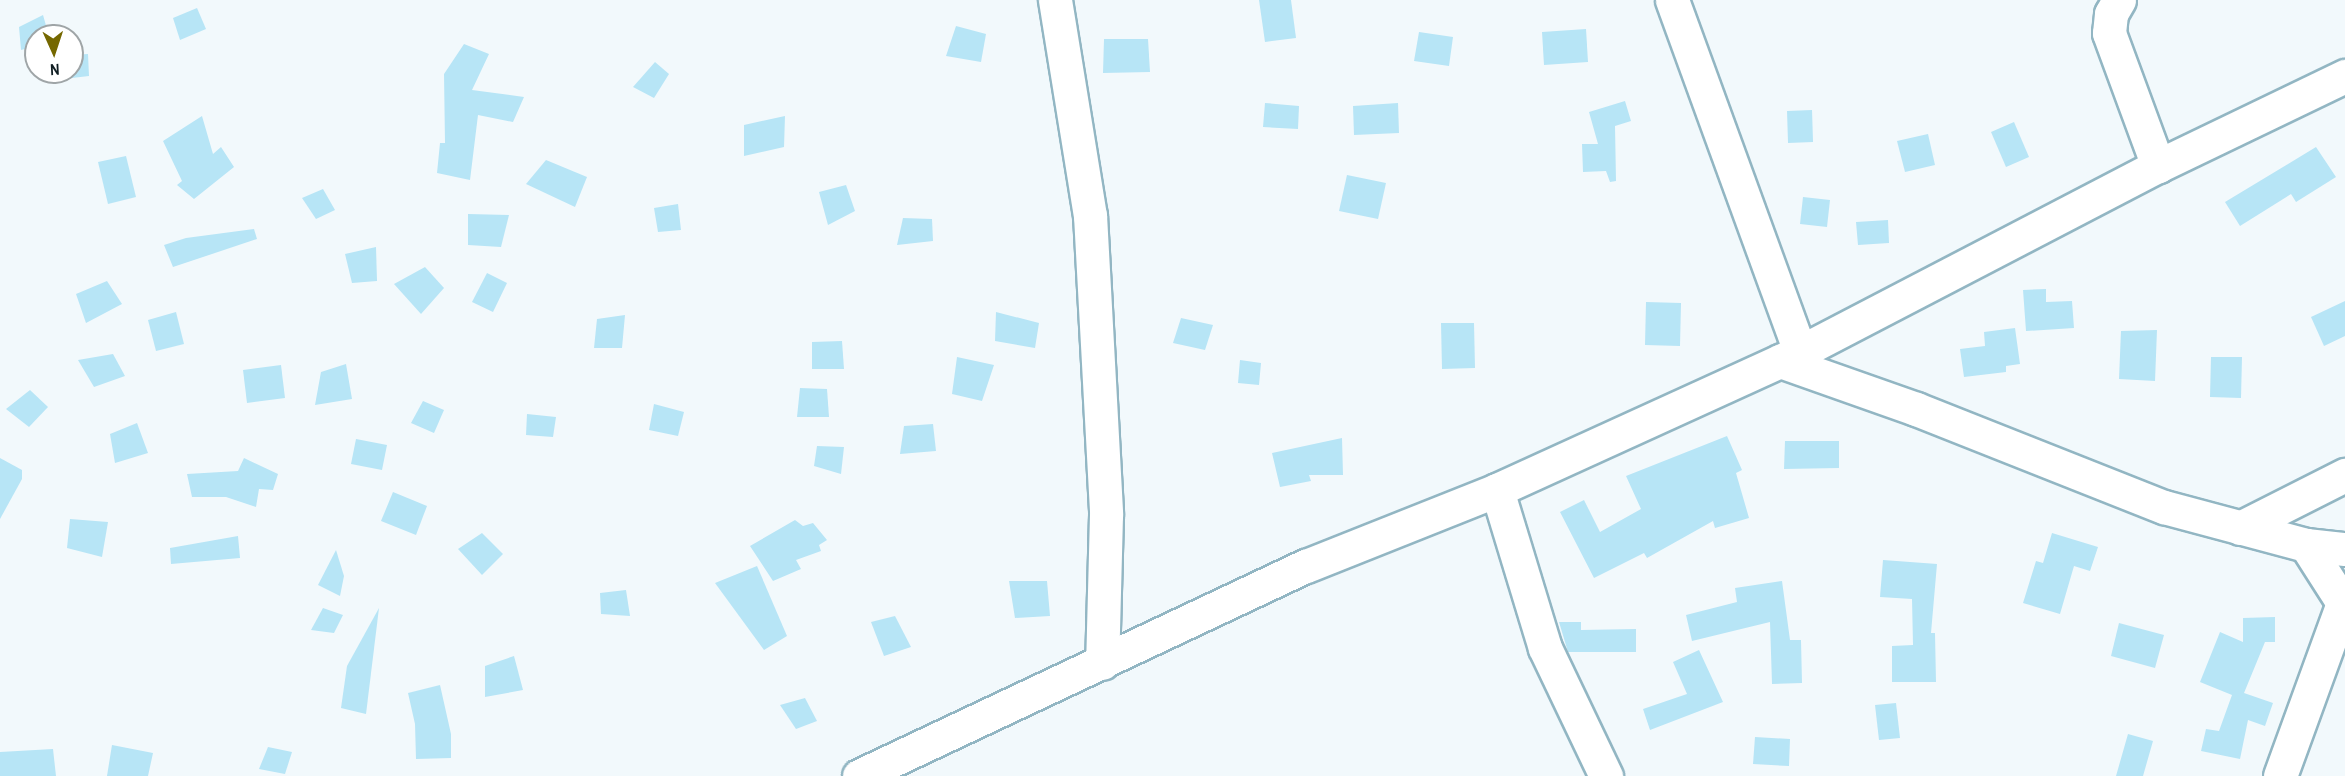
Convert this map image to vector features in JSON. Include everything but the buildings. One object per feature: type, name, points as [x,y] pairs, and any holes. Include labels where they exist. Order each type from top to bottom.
[{"type":"street","points":[[1055,0],[1090,214],[1106,515],[1102,663]]},
{"type":"street","points":[[1672,0],[1790,356],[1916,409],[2164,507],[2306,545],[2345,549]]},
{"type":"street","points":[[2119,0],[2111,14],[2109,33],[2158,166]]},
{"type":"street","points":[[860,776],[1306,566],[1497,490],[1790,356],[2158,166],[2345,75]]},
{"type":"street","points":[[2240,528],[2345,475]]},
{"type":"street","points":[[1497,490],[1545,648],[1606,776]]},
{"type":"street","points":[[2280,776],[2344,605],[2306,545]]}]
